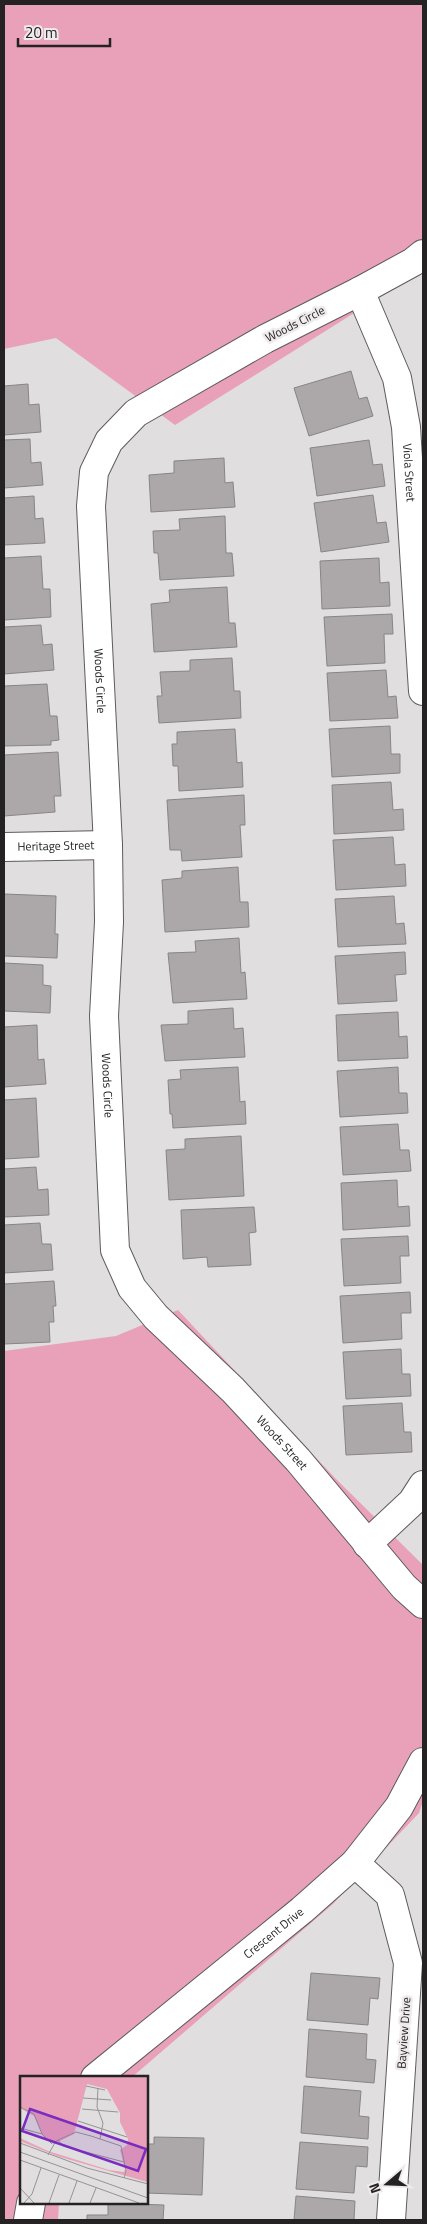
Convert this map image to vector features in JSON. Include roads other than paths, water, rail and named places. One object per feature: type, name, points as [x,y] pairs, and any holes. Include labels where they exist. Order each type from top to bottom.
[{"type":"street","name":"Woods Circle","points":[[132,1288],[114,1250],[104,1016],[109,922],[108,845],[91,506],[94,472],[109,441],[136,413],[265,339],[360,291],[413,262],[423,254]]},
{"type":"street","name":"Viola Street","points":[[360,291],[397,378],[406,427],[423,692]]},
{"type":"street","name":"Heritage Street","points":[[4,847],[108,845]]},
{"type":"street","name":"Woods Street","points":[[132,1288],[156,1317],[233,1390],[291,1453],[404,1587],[423,1604]]},
{"type":"street","points":[[367,1544],[412,1502],[423,1485]]},
{"type":"street","name":"Crescent Drive","points":[[97,2076],[302,1910],[356,1863],[399,1807],[423,1762]]},
{"type":"street","name":"Bayview Drive","points":[[356,1863],[390,1895],[408,1962],[391,2220]]},
{"type":"street","points":[[28,2220],[31,2204]]}]
